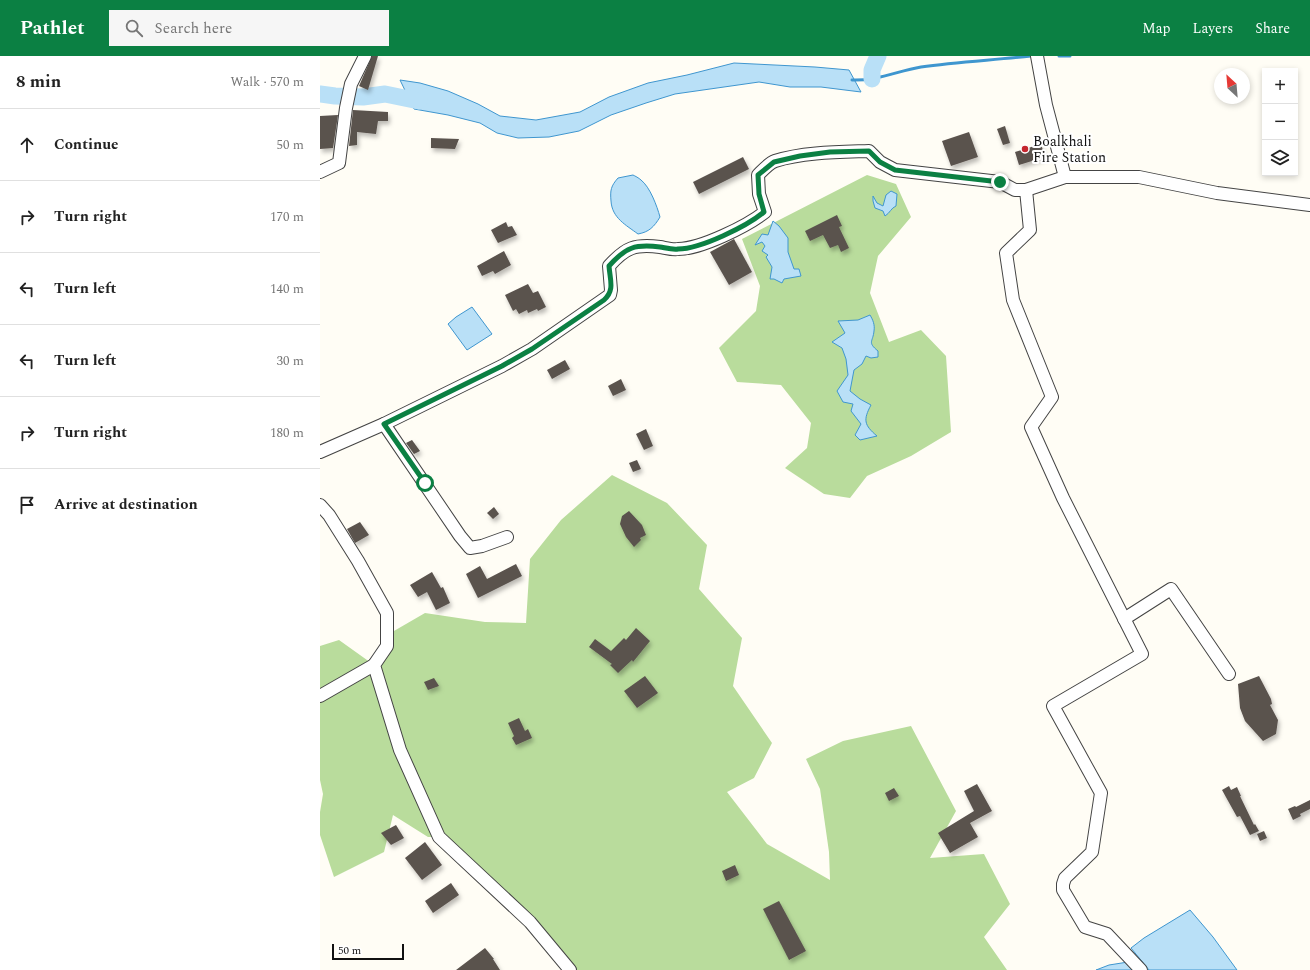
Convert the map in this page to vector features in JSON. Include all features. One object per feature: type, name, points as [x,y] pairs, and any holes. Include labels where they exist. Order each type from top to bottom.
[{"type":"street","points":[[320,172],[340,163],[346,108],[351,84],[365,56]]},
{"type":"street","points":[[1037,56],[1046,105],[1065,177]]},
{"type":"street","points":[[320,452],[384,424],[502,366],[532,349],[610,295],[609,266],[620,254],[630,248],[646,245],[679,250],[705,244],[753,221],[764,212],[759,194],[758,175],[774,162],[800,156],[830,152],[869,151],[880,162],[895,170],[1000,182],[1015,190],[1026,190],[1065,177],[1139,177],[1217,193],[1310,205]]},
{"type":"street","points":[[1026,190],[1030,230],[1006,253],[1013,300],[1052,398],[1031,427],[1064,498],[1142,654],[1054,706],[1101,794],[1092,852],[1065,878],[1063,890],[1086,927],[1107,934],[1141,970]]},
{"type":"street","points":[[384,424],[460,536],[470,548],[482,546],[507,537]]},
{"type":"street","points":[[320,505],[329,515],[354,554],[387,613],[387,646],[374,665],[320,696]]},
{"type":"street","points":[[1124,619],[1171,589],[1229,674]]},
{"type":"street","points":[[374,665],[400,750],[438,837],[530,922],[570,970]]},
{"type":"green space","points":[[867,175],[896,184],[911,217],[878,256],[870,293],[889,342],[921,330],[946,356],[951,432],[911,456],[867,476],[850,498],[824,494],[785,468],[807,448],[811,423],[781,385],[737,382],[719,348],[756,311],[760,286],[742,239]]},
{"type":"green space","points":[[612,475],[667,503],[707,545],[699,589],[742,638],[733,686],[772,743],[754,778],[727,792],[767,844],[830,880],[829,852],[820,789],[806,759],[843,741],[911,726],[956,811],[930,858],[984,854],[1010,904],[984,937],[1007,970],[567,970],[439,837],[428,837],[393,815],[384,852],[334,877],[320,835],[320,812],[323,794],[320,780],[320,646],[339,640],[374,665],[387,635],[425,613],[485,622],[526,623],[530,559],[561,520]]},
{"type":"water","points":[[734,63],[849,70],[861,92],[821,87],[790,87],[759,82],[675,94],[611,115],[579,131],[549,137],[518,138],[497,133],[480,123],[414,109],[400,80],[420,83],[448,91],[478,104],[500,116],[536,120],[580,112],[609,97],[648,83]]},
{"type":"water","points":[[633,175],[640,179],[647,187],[655,202],[660,217],[656,224],[651,228],[638,234],[617,217],[611,201],[612,188],[618,178]]},
{"type":"water","points":[[891,191],[897,194],[896,206],[885,216],[883,211],[875,208],[873,196],[877,203],[883,206],[886,195]]},
{"type":"water","points":[[773,221],[788,238],[788,252],[794,269],[799,269],[801,276],[784,279],[782,283],[774,279],[770,279],[772,267],[766,257],[768,255],[762,251],[765,246],[762,242],[755,245],[762,234],[768,235]]},
{"type":"water","points":[[472,307],[492,334],[467,350],[448,324]]},
{"type":"water","points":[[870,315],[874,327],[872,344],[878,351],[878,357],[871,358],[866,356],[862,364],[854,370],[850,391],[871,405],[866,422],[869,429],[877,436],[860,440],[855,435],[861,424],[851,411],[853,404],[843,402],[837,391],[848,375],[846,359],[842,348],[832,342],[845,333],[838,321],[858,320]]},
{"type":"water","points":[[1190,910],[1213,937],[1237,970],[1149,970],[1131,948],[1144,938]]},
{"type":"water","points":[[1128,962],[1135,970],[1096,970],[1109,965]]},
{"type":"building","points":[[372,56],[378,56],[368,90],[359,86]]},
{"type":"building","points":[[353,110],[388,112],[388,121],[378,121],[376,134],[357,132],[357,145],[349,146]]},
{"type":"building","points":[[338,115],[333,148],[320,149],[320,116]]},
{"type":"building","points":[[1005,126],[1010,143],[1003,145],[997,129]]},
{"type":"building","points":[[969,132],[978,157],[951,166],[942,141]]},
{"type":"building","points":[[431,138],[459,139],[455,149],[431,148]]},
{"type":"building","points":[[1041,144],[1045,157],[1019,165],[1015,152]]},
{"type":"building","points":[[743,157],[749,169],[699,194],[693,182]]},
{"type":"building","points":[[837,215],[842,226],[839,227],[849,248],[841,252],[838,245],[830,248],[823,235],[810,241],[805,231]]},
{"type":"building","points":[[506,222],[508,227],[512,226],[517,235],[498,243],[491,230]]},
{"type":"building","points":[[734,239],[752,272],[729,285],[710,252]]},
{"type":"building","points":[[504,251],[511,265],[495,274],[493,271],[482,276],[477,266]]},
{"type":"building","points":[[528,284],[533,293],[538,291],[546,307],[538,311],[537,309],[528,313],[527,310],[519,314],[516,309],[513,311],[505,295]]},
{"type":"building","points":[[565,360],[570,369],[552,379],[547,370]]},
{"type":"building","points":[[621,379],[626,390],[613,396],[608,386]]},
{"type":"building","points":[[646,429],[653,446],[644,450],[636,434]]},
{"type":"building","points":[[412,440],[420,451],[414,454],[406,443]]},
{"type":"building","points":[[637,460],[641,469],[633,472],[629,463]]},
{"type":"building","points":[[494,507],[499,514],[493,519],[487,513]]},
{"type":"building","points":[[629,511],[642,525],[646,535],[640,538],[641,540],[634,547],[626,537],[620,524],[622,516]]},
{"type":"building","points":[[360,522],[369,535],[355,543],[347,529]]},
{"type":"building","points":[[516,564],[522,576],[478,598],[466,574],[480,566],[487,579]]},
{"type":"building","points":[[432,572],[441,588],[443,587],[450,603],[436,610],[427,592],[418,597],[410,585]]},
{"type":"building","points":[[636,628],[650,641],[633,662],[632,660],[618,673],[610,665],[612,664],[589,647],[595,639],[611,651],[624,638],[626,640]]},
{"type":"building","points":[[645,676],[658,693],[637,708],[624,691]]},
{"type":"building","points":[[1259,676],[1271,699],[1272,704],[1270,705],[1278,720],[1276,734],[1263,741],[1245,721],[1240,708],[1238,684]]},
{"type":"building","points":[[434,678],[439,686],[428,690],[424,682]]},
{"type":"building","points":[[519,718],[525,731],[528,729],[532,738],[516,745],[512,738],[514,736],[508,723]]},
{"type":"building","points":[[977,784],[992,811],[970,823],[978,837],[950,853],[938,833],[974,811],[964,791]]},
{"type":"building","points":[[1229,786],[1231,790],[1237,787],[1254,825],[1255,824],[1259,831],[1250,835],[1240,816],[1237,817],[1222,790]]},
{"type":"building","points":[[894,788],[899,796],[889,801],[885,793]]},
{"type":"building","points":[[1310,800],[1310,809],[1300,814],[1301,816],[1293,820],[1288,809]]},
{"type":"building","points":[[396,825],[404,838],[391,845],[381,833]]},
{"type":"building","points":[[1264,831],[1267,838],[1260,841],[1257,834]]},
{"type":"building","points":[[425,842],[442,865],[422,880],[405,858]]},
{"type":"building","points":[[735,865],[739,875],[726,881],[722,871]]},
{"type":"building","points":[[451,883],[459,895],[433,913],[425,901]]},
{"type":"building","points":[[779,901],[806,951],[789,960],[763,909]]},
{"type":"building","points":[[485,948],[494,959],[500,970],[456,970]]},
{"type":"waterway","points":[[872,79],[872,70],[878,56]]},
{"type":"waterway","points":[[852,80],[870,79],[921,67],[1031,56]]},
{"type":"waterway","points":[[1059,56],[1070,56]]},
{"type":"waterway","points":[[320,94],[363,97],[385,94],[419,101]]},
{"type":"place","name":"Boalkhali Fire Station","points":[[1025,149]]},
{"type":"route","points":[[425,483],[384,424],[502,366],[532,349],[604,300],[610,295],[611,290],[609,266],[620,254],[630,248],[646,245],[679,250],[705,244],[753,221],[764,212],[759,194],[758,175],[774,162],[800,156],[830,152],[869,151],[880,162],[895,170],[1000,182]]}]
